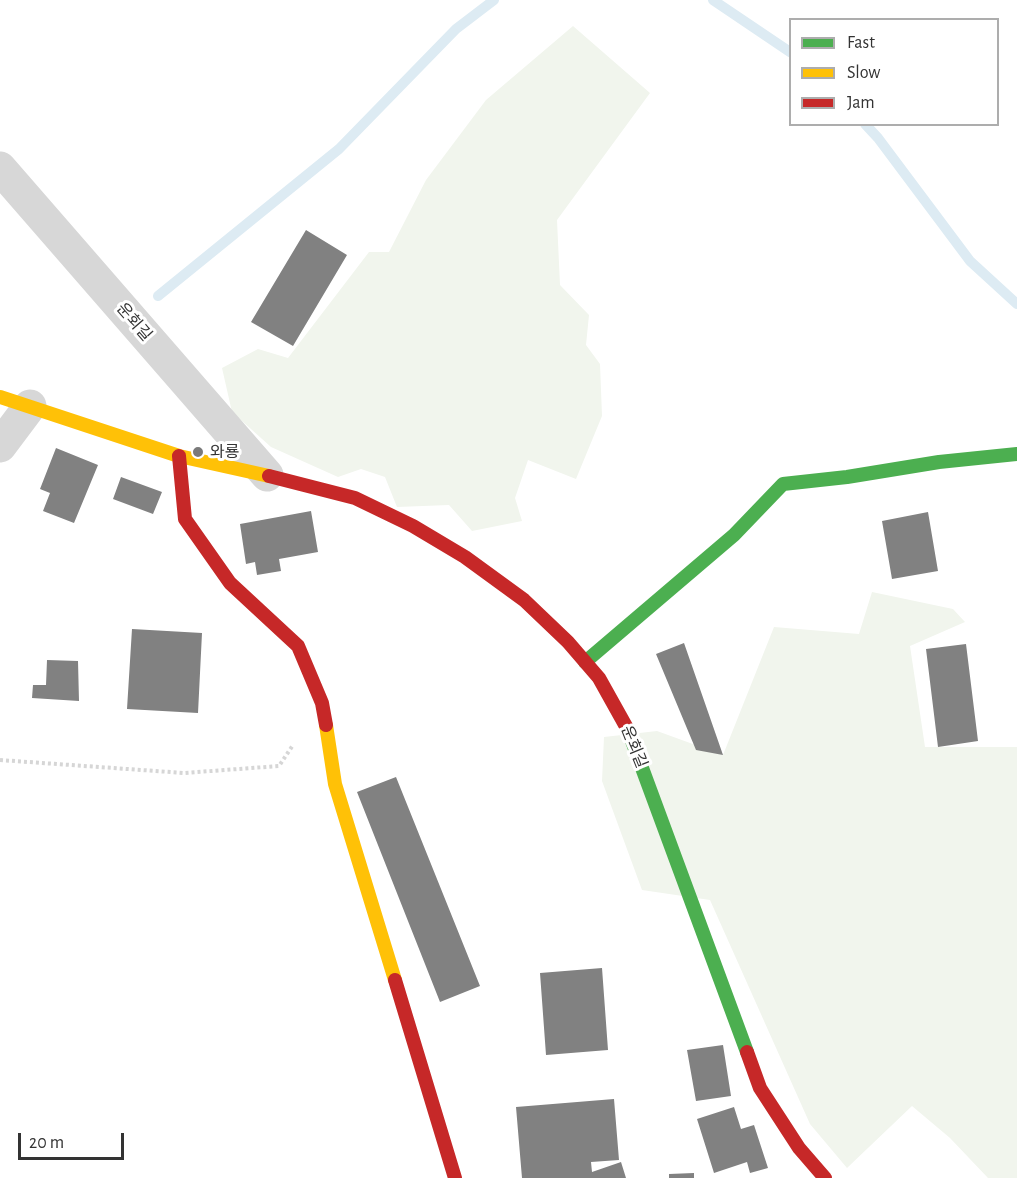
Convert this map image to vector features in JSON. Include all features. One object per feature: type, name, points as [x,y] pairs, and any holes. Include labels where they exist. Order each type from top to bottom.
[{"type":"street","name":"운회길","points":[[0,168],[267,475]]},
{"type":"street","name":"운회길","points":[[15,401],[179,456],[267,475],[355,498],[413,526],[465,558],[524,600],[568,642],[599,678],[626,725],[760,1088],[800,1148],[825,1178]]},
{"type":"street","points":[[0,446],[15,401]]},
{"type":"street","points":[[585,662],[734,535],[783,484],[847,477],[939,462],[1017,454]]},
{"type":"street","points":[[179,456],[185,519],[230,583],[298,645],[322,703],[335,784],[455,1178]]},
{"type":"path","points":[[0,760],[184,773],[279,766],[322,703]]},
{"type":"shaded area","points":[[573,26],[650,93],[557,220],[560,285],[589,315],[586,345],[600,364],[602,416],[576,479],[528,460],[515,498],[522,521],[472,531],[449,505],[397,507],[385,477],[361,469],[338,477],[271,447],[232,412],[222,368],[258,349],[288,358],[369,252],[389,252],[426,180],[486,100]]},
{"type":"shaded area","points":[[872,592],[953,609],[965,622],[910,646],[925,747],[1017,747],[1017,1178],[988,1178],[950,1138],[912,1106],[847,1168],[810,1124],[710,900],[642,890],[602,781],[604,737],[657,731],[723,755],[774,627],[859,634]]},
{"type":"building","points":[[306,230],[347,255],[293,346],[251,322]]},
{"type":"building","points":[[56,448],[98,465],[74,523],[43,511],[50,493],[40,489]]},
{"type":"building","points":[[121,477],[162,492],[153,514],[113,499]]},
{"type":"building","points":[[311,511],[318,552],[279,559],[281,571],[257,575],[255,562],[246,564],[240,524]]},
{"type":"building","points":[[928,512],[938,571],[892,579],[882,521]]},
{"type":"building","points":[[132,629],[202,633],[198,713],[127,709]]},
{"type":"building","points":[[684,643],[723,755],[696,750],[656,654]]},
{"type":"building","points":[[966,644],[978,741],[938,747],[926,649]]},
{"type":"building","points":[[47,660],[78,661],[79,701],[32,698],[33,685],[46,685]]},
{"type":"building","points":[[396,777],[480,986],[440,1002],[357,792]]},
{"type":"building","points":[[602,968],[608,1050],[546,1055],[540,973]]},
{"type":"building","points":[[723,1045],[731,1096],[696,1101],[687,1050]]},
{"type":"building","points":[[614,1099],[619,1160],[591,1162],[592,1172],[621,1162],[626,1178],[522,1178],[516,1107]]},
{"type":"building","points":[[734,1107],[741,1129],[754,1125],[768,1168],[750,1173],[747,1162],[714,1173],[697,1119]]},
{"type":"building","points":[[694,1173],[694,1178],[669,1178],[669,1174]]},
{"type":"waterway","points":[[158,296],[339,149],[456,29],[494,0]]},
{"type":"waterway","points":[[713,0],[789,51]]},
{"type":"waterway","points":[[867,126],[970,261],[1017,304]]},
{"type":"traffic: fast","points":[[585,662],[734,535],[783,484],[847,477],[939,462],[1017,454]]},
{"type":"traffic: fast","points":[[628,730],[747,1052]]},
{"type":"traffic: slow","points":[[0,397],[179,456],[269,476]]},
{"type":"traffic: slow","points":[[326,725],[335,784],[395,980]]},
{"type":"traffic: jam","points":[[179,456],[185,519],[230,583],[298,646],[322,703],[326,725]]},
{"type":"traffic: jam","points":[[269,476],[355,498],[413,526],[465,557],[524,600],[568,642],[599,678],[628,730]]},
{"type":"traffic: jam","points":[[395,980],[455,1178]]},
{"type":"traffic: jam","points":[[747,1052],[760,1088],[799,1148],[825,1178]]},
{"type":"place","name":"와룡","points":[[198,452]]}]
